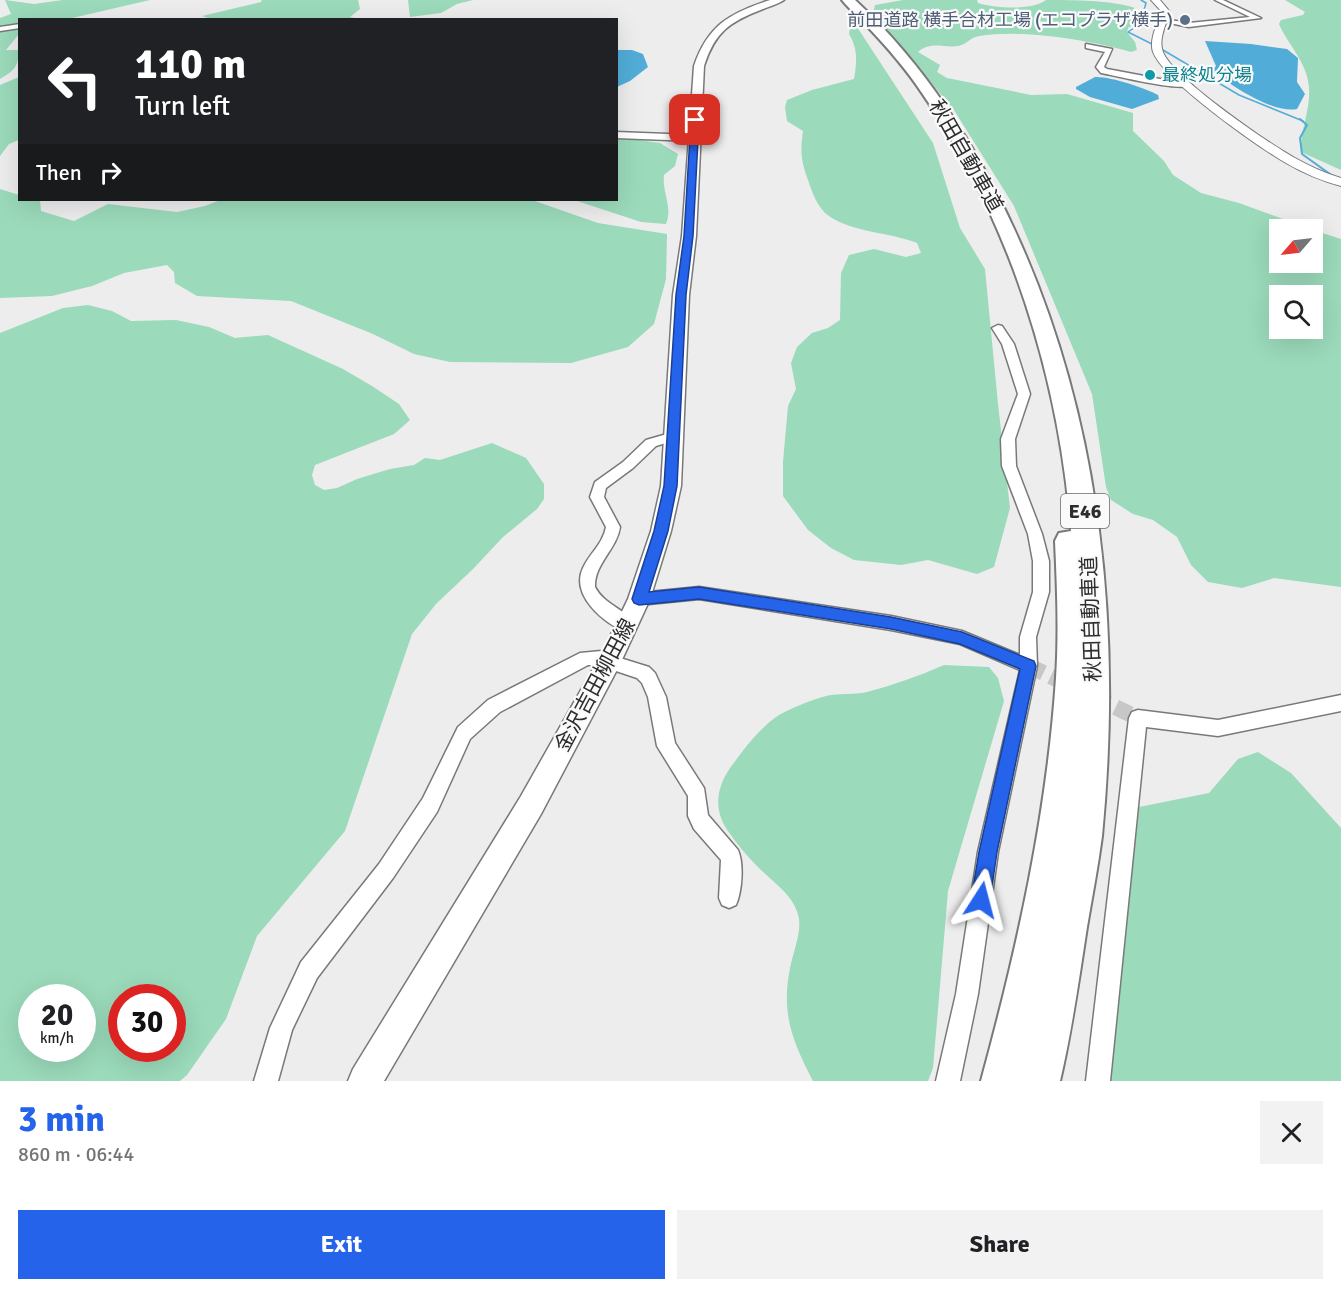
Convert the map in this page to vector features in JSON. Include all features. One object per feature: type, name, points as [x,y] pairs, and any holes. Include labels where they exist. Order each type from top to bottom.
[{"type":"highway","name":"秋田自動車道","points":[[840,0],[879,40],[916,87],[954,147],[974,186],[1014,279],[1032,335],[1049,401],[1064,482],[1072,571],[1072,676],[1060,818],[1021,1017],[1004,1081]]},
{"type":"highway","name":"秋田自動車道","points":[[848,0],[888,40],[939,105],[965,147],[1008,231],[1047,335],[1065,403],[1082,485],[1092,574],[1094,682],[1084,828],[1050,1033],[1038,1081]]},
{"type":"main road","name":"金沢吉田柳田線","points":[[365,1081],[525,815],[611,660],[639,599],[664,520],[671,486],[681,295],[688,236],[699,66],[709,40],[740,16],[780,0]]},
{"type":"street","points":[[1155,0],[1166,12],[1157,40],[1158,53],[1172,70],[1269,148],[1291,161],[1337,181]]},
{"type":"street","points":[[1163,21],[1190,25],[1258,18],[1218,0]]},
{"type":"street","points":[[0,28],[18,26]]},
{"type":"street","points":[[1089,46],[1109,51],[1100,67],[1104,71],[1162,83],[1188,85]]},
{"type":"street","points":[[618,135],[694,138]]},
{"type":"street","points":[[948,1081],[967,994],[988,852],[1029,666],[1028,637],[1041,592],[1041,561],[1035,534],[1009,466],[1008,439],[1024,394],[1008,344],[998,328]]},
{"type":"street","points":[[627,625],[604,609],[588,590],[586,582],[589,571],[612,533],[613,526],[597,497],[597,492],[600,486],[628,465],[651,442],[674,436]]},
{"type":"street","points":[[639,599],[699,593],[891,623],[962,638],[1029,666]]},
{"type":"street","points":[[266,1081],[281,1028],[309,970],[386,871],[430,805],[464,733],[494,706],[586,658],[611,660],[643,672],[649,678],[657,697],[666,746],[696,794],[698,816],[731,857],[729,898]]},
{"type":"street","points":[[1098,1081],[1138,718],[1218,728],[1341,703]]},
{"type":"green space","points":[[5,0],[34,4],[63,0],[150,0],[72,18],[18,18],[18,35],[6,50],[18,50],[17,64],[12,71],[0,79],[0,18],[11,14]]},
{"type":"green space","points":[[262,0],[358,0],[360,9],[350,17],[355,18],[208,18],[202,16]]},
{"type":"green space","points":[[408,0],[473,0],[457,4],[441,13],[410,17]]},
{"type":"green space","points":[[903,0],[977,0],[978,3],[985,5],[1013,8],[1032,6],[1046,0],[1068,0],[1104,2],[1135,8],[1127,17],[1136,23],[1128,28],[1127,32],[1135,42],[1137,50],[1131,52],[1075,40],[1035,35],[997,34],[979,36],[961,45],[932,46],[918,52],[940,65],[937,72],[947,78],[1031,95],[1067,94],[1133,113],[1133,131],[1164,161],[1173,175],[1201,193],[1239,203],[1283,219],[1269,219],[1269,273],[1323,273],[1323,233],[1341,239],[1341,587],[1274,578],[1242,588],[1208,582],[1191,565],[1177,537],[1153,520],[1133,514],[1111,500],[1106,487],[1092,394],[1014,206],[954,110],[873,14],[875,5]]},
{"type":"green space","points":[[1285,0],[1341,0],[1341,170],[1301,152],[1309,95],[1308,78],[1279,24],[1281,20],[1303,15],[1305,12]]},
{"type":"green space","points":[[857,27],[933,143],[960,228],[985,269],[1010,508],[994,567],[977,574],[928,560],[901,565],[854,560],[831,548],[808,530],[783,496],[783,462],[788,406],[796,389],[791,363],[797,347],[812,333],[828,328],[840,320],[841,273],[849,255],[874,249],[906,257],[921,253],[917,243],[849,226],[825,213],[814,195],[804,167],[801,150],[803,131],[787,121],[785,107],[787,100],[812,90],[854,79],[856,56],[849,34],[850,28]]},
{"type":"green space","points":[[18,77],[18,140],[9,144],[0,156],[0,85]]},
{"type":"green space","points":[[618,137],[660,143],[678,154],[675,166],[664,175],[668,206],[666,224],[641,222],[577,201],[618,201]]},
{"type":"green space","points":[[0,189],[18,195],[18,201],[40,201],[41,211],[74,221],[108,204],[177,212],[218,201],[535,201],[598,223],[667,234],[666,279],[654,324],[628,347],[571,363],[450,362],[414,354],[373,334],[291,301],[197,296],[175,283],[174,272],[167,265],[124,273],[92,286],[52,296],[0,298]]},
{"type":"green space","points":[[88,305],[112,311],[131,321],[176,320],[209,327],[235,338],[268,335],[343,369],[372,386],[399,404],[410,420],[394,434],[315,465],[312,475],[315,485],[324,490],[337,488],[390,469],[414,465],[425,458],[440,460],[492,443],[526,458],[544,484],[544,499],[537,509],[503,537],[436,604],[412,634],[345,831],[257,936],[226,1019],[187,1075],[180,1081],[0,1081],[0,333],[63,308]]},
{"type":"green space","points":[[944,665],[989,667],[998,678],[1004,701],[948,891],[933,1068],[928,1081],[813,1081],[794,1040],[788,1013],[790,968],[799,931],[797,911],[782,889],[749,858],[728,831],[718,805],[720,788],[728,772],[747,746],[764,727],[781,714],[821,697],[867,692]]},
{"type":"green space","points":[[1258,752],[1291,773],[1341,828],[1341,1081],[1108,1081],[1139,807],[1209,793],[1238,759]]},
{"type":"water","points":[[1205,41],[1287,49],[1298,58],[1297,82],[1305,94],[1297,109],[1276,107],[1265,103],[1212,71],[1216,66]]},
{"type":"water","points":[[618,50],[632,50],[643,54],[648,67],[630,81],[618,87]]},
{"type":"water","points":[[1095,77],[1109,78],[1136,86],[1158,95],[1159,99],[1132,109],[1090,97],[1076,89]]},
{"type":"waterway","points":[[1141,0],[1146,3],[1140,24],[1128,32],[1152,44]]},
{"type":"waterway","points":[[1163,50],[1239,95],[1302,120]]},
{"type":"waterway","points":[[1302,120],[1307,125],[1300,138],[1302,154],[1341,182]]},
{"type":"tunnel","points":[[1029,666],[1138,718]]},
{"type":"place","name":"前田道路 横手合材工場 (エコプラザ横手)","points":[[1185,20]]},
{"type":"place","name":"最終処分場","points":[[1150,75]]},
{"type":"route","points":[[695,120],[688,236],[681,295],[671,486],[661,531],[639,599],[699,593],[891,623],[962,638],[1029,666],[988,852],[981,900]]}]
